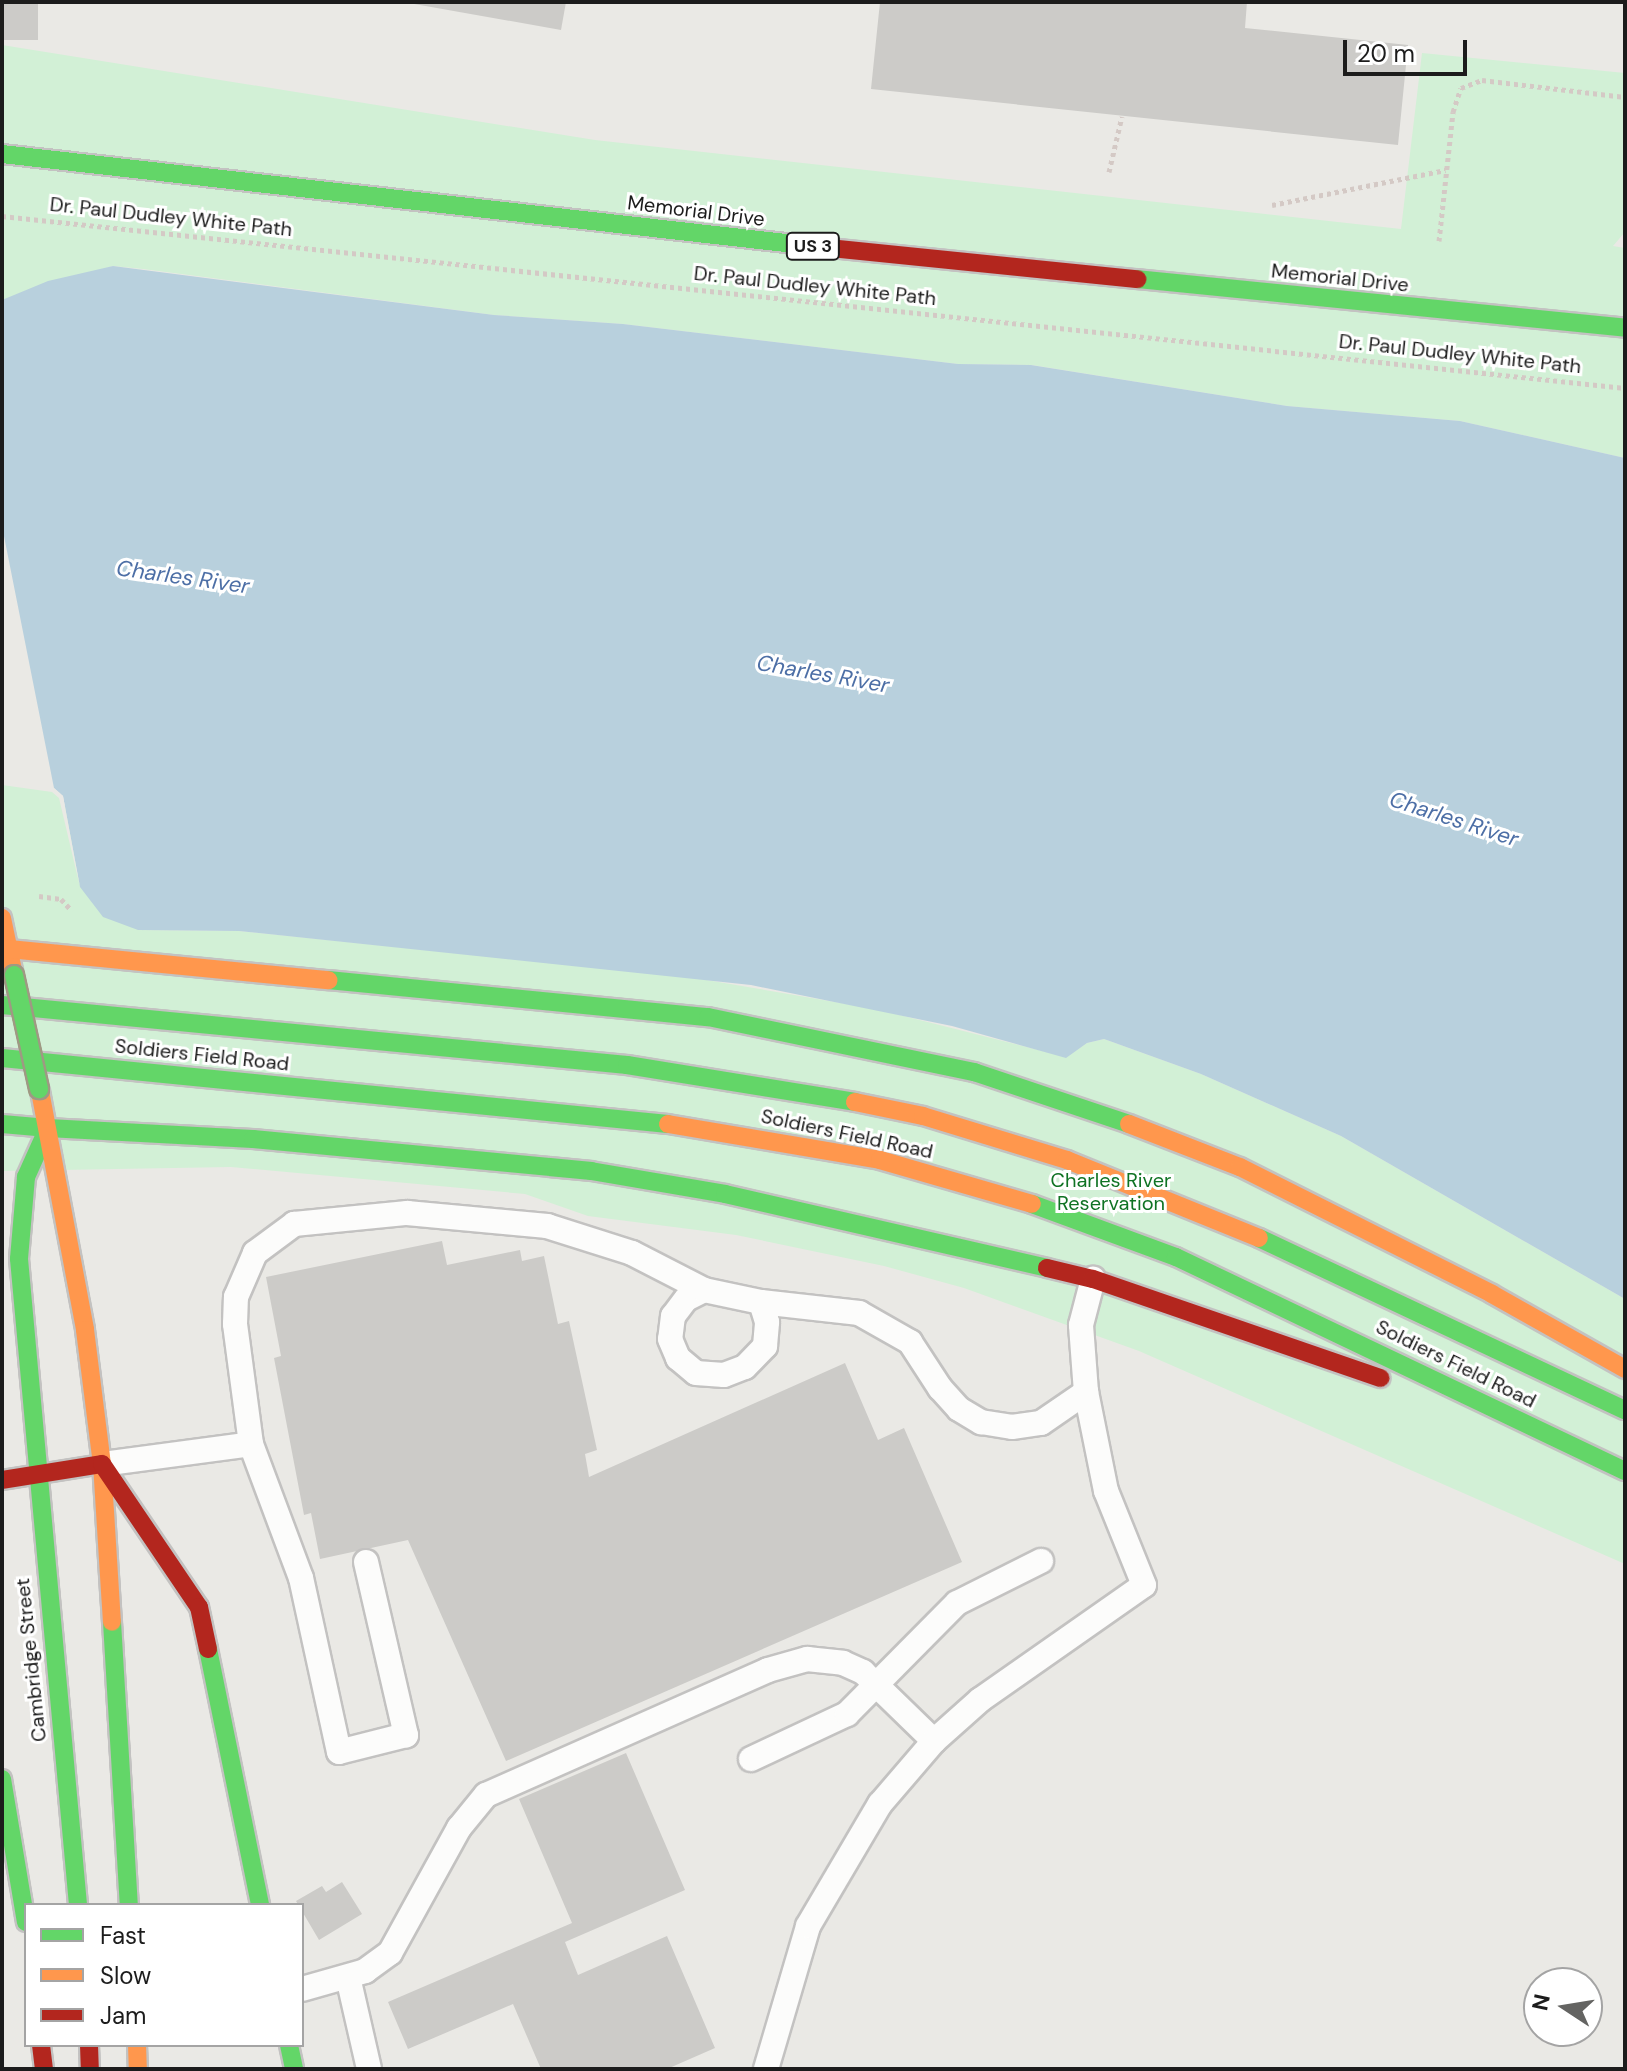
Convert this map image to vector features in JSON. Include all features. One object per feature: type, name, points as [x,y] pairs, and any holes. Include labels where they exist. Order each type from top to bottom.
[{"type":"main road","name":"Memorial Drive","points":[[2,154],[868,252],[1625,328]]},
{"type":"main road","points":[[2,918],[5,949],[14,975],[48,1128],[85,1330],[102,1464],[129,1903]]},
{"type":"main road","points":[[5,949],[708,1017],[961,1069],[1071,1101],[1240,1167],[1492,1294],[1625,1369]]},
{"type":"main road","name":"Soldiers Field Road","points":[[2,1005],[627,1065],[776,1086],[923,1116],[1067,1160],[1194,1208],[1625,1410]]},
{"type":"main road","name":"Soldiers Field Road","points":[[2,1058],[659,1122],[880,1160],[1050,1209],[1176,1257],[1625,1471]]},
{"type":"main road","points":[[2,1124],[253,1139],[632,1177],[799,1209],[1093,1279],[1343,1367],[1524,1422]]},
{"type":"main road","name":"Cambridge Street","points":[[48,1128],[26,1177],[19,1216],[35,1475],[78,1903]]},
{"type":"main road","points":[[2,1480],[102,1464]]},
{"type":"main road","points":[[102,1464],[199,1607],[260,1903]]},
{"type":"main road","points":[[2,1779],[24,1910]]},
{"type":"main road","points":[[41,2047],[44,2069]]},
{"type":"main road","points":[[89,2047],[90,2069]]},
{"type":"main road","points":[[137,2047],[138,2069]]},
{"type":"main road","points":[[289,2047],[294,2069]]},
{"type":"lane","points":[[366,1562],[406,1735],[339,1752],[301,1578],[251,1444],[237,1349],[236,1297],[255,1253],[294,1224],[407,1213],[519,1222],[632,1253],[704,1290],[761,1302],[859,1313],[886,1325],[910,1342],[959,1409],[981,1422],[1012,1427],[1041,1423],[1086,1392]]},
{"type":"lane","points":[[766,2069],[787,1985],[820,1901],[880,1804],[934,1741],[1005,1680],[1144,1585],[1106,1491],[1086,1392],[1081,1325],[1093,1279]]},
{"type":"lane","points":[[704,1290],[686,1299],[673,1316],[670,1339],[678,1358],[696,1373],[724,1375],[745,1367],[765,1346],[767,1322],[761,1302]]},
{"type":"lane","points":[[102,1464],[251,1444]]},
{"type":"lane","points":[[751,1759],[838,1720],[879,1686],[957,1603],[1041,1561]]},
{"type":"lane","points":[[304,1988],[348,1977],[390,1953],[459,1828],[486,1795],[506,1782],[790,1663],[825,1659],[843,1663],[879,1686],[934,1741]]},
{"type":"lane","points":[[348,1977],[369,2069]]},
{"type":"path","points":[[1439,241],[1455,99],[1469,82],[1625,97]]},
{"type":"path","points":[[1109,172],[1122,116]]},
{"type":"path","points":[[1272,205],[1446,170]]},
{"type":"path","name":"Dr. Paul Dudley White Path","points":[[2,216],[1625,388]]},
{"type":"green space","points":[[2,45],[595,140],[1401,229],[1422,53],[1625,73],[1625,232],[1613,246],[1625,248],[1625,458],[1460,421],[1287,406],[1032,365],[958,364],[623,324],[494,315],[113,266],[2,300]]},
{"type":"green space","name":"Charles River Reservation","points":[[2,781],[54,788],[138,930],[239,931],[683,976],[876,1009],[1066,1057],[1087,1043],[1104,1039],[1201,1074],[1341,1136],[1625,1299],[1625,1564],[1139,1351],[964,1288],[884,1266],[736,1235],[588,1216],[525,1194],[231,1167],[2,1171]]},
{"type":"water","name":"Charles River","points":[[113,266],[494,315],[623,324],[958,364],[1031,365],[1287,406],[1460,421],[1625,458],[1625,1299],[1341,1136],[1201,1074],[1104,1039],[1087,1043],[1066,1058],[952,1026],[751,985],[239,931],[138,930],[103,917],[80,887],[63,796],[54,788],[2,781],[2,300],[48,281]]},
{"type":"pier","points":[[2,526],[54,788],[63,796],[80,887],[59,798],[52,792],[2,785]]},
{"type":"building","points":[[2,2],[38,2],[38,40],[2,40]]},
{"type":"building","points":[[403,2],[566,2],[561,30]]},
{"type":"building","points":[[880,2],[1247,2],[1245,28],[1408,45],[1398,145],[871,89]]},
{"type":"building","points":[[442,1241],[447,1265],[520,1250],[522,1261],[544,1256],[558,1324],[569,1321],[597,1450],[585,1454],[589,1477],[845,1363],[878,1440],[904,1428],[962,1562],[506,1761],[408,1540],[320,1559],[311,1513],[304,1515],[274,1358],[281,1356],[266,1277]]},
{"type":"building","points":[[626,1753],[685,1890],[565,1942],[578,1975],[667,1936],[715,2048],[667,2069],[541,2069],[513,2004],[408,2049],[388,2002],[572,1923],[519,1799]]},
{"type":"building","points":[[342,1882],[362,1914],[319,1940],[304,1915],[304,1903],[296,1901],[322,1886],[326,1892]]},
{"type":"traffic: fast","points":[[2,154],[830,248]]},
{"type":"traffic: fast","points":[[1137,279],[1625,328]]},
{"type":"traffic: fast","points":[[14,975],[39,1089]]},
{"type":"traffic: fast","points":[[328,980],[708,1017],[974,1072],[1129,1124]]},
{"type":"traffic: fast","points":[[2,1005],[627,1065],[855,1102]]},
{"type":"traffic: fast","points":[[2,1058],[668,1124]]},
{"type":"traffic: fast","points":[[2,1124],[48,1128]]},
{"type":"traffic: fast","points":[[48,1128],[26,1177],[19,1259],[78,1903]]},
{"type":"traffic: fast","points":[[48,1128],[253,1139],[591,1171],[725,1194],[1047,1268]]},
{"type":"traffic: fast","points":[[1032,1204],[1176,1257],[1625,1471]]},
{"type":"traffic: fast","points":[[1259,1238],[1625,1410]]},
{"type":"traffic: fast","points":[[112,1622],[129,1903]]},
{"type":"traffic: fast","points":[[208,1649],[260,1903]]},
{"type":"traffic: fast","points":[[2,1779],[24,1910]]},
{"type":"traffic: fast","points":[[289,2047],[294,2069]]},
{"type":"traffic: slow","points":[[2,918],[14,975]]},
{"type":"traffic: slow","points":[[9,949],[328,980]]},
{"type":"traffic: slow","points":[[40,1091],[85,1330],[102,1464],[112,1622]]},
{"type":"traffic: slow","points":[[855,1102],[923,1116],[1067,1160],[1259,1238]]},
{"type":"traffic: slow","points":[[668,1124],[880,1160],[1032,1204]]},
{"type":"traffic: slow","points":[[1129,1124],[1240,1167],[1492,1294],[1625,1369]]},
{"type":"traffic: slow","points":[[137,2047],[138,2069]]},
{"type":"traffic: jam","points":[[830,248],[1137,279]]},
{"type":"traffic: jam","points":[[1047,1268],[1093,1279],[1380,1378]]},
{"type":"traffic: jam","points":[[2,1480],[102,1464],[199,1607],[208,1649]]},
{"type":"traffic: jam","points":[[41,2047],[44,2069]]},
{"type":"traffic: jam","points":[[89,2047],[90,2069]]}]
